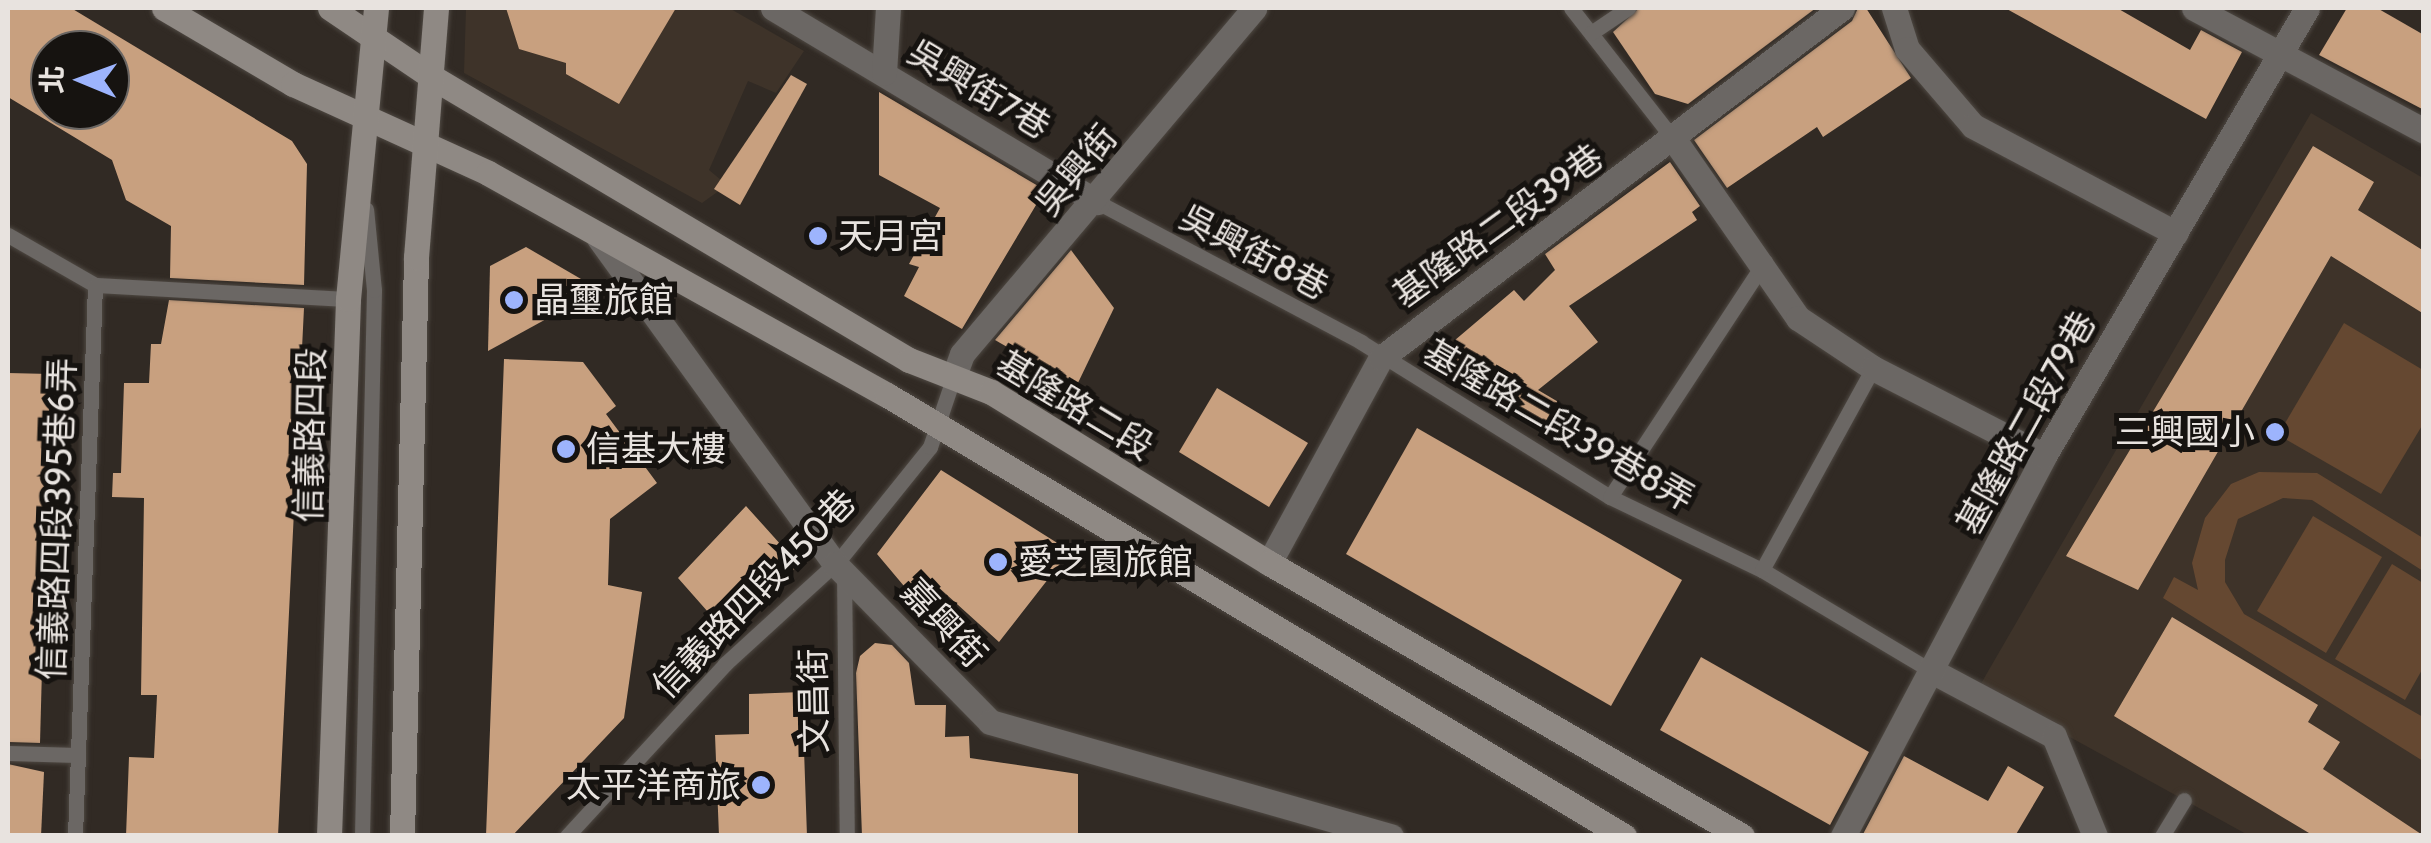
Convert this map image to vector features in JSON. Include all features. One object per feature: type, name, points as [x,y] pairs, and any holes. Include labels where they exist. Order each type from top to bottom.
[{"type":"main road","points":[[164,8],[600,238],[936,427],[1624,836]]},
{"type":"main road","name":"基隆路二段","points":[[330,8],[432,78],[909,360],[992,392],[1270,564],[1742,836]]},
{"type":"main road","name":"信義路四段","points":[[329,836],[348,299],[362,115],[376,8]]},
{"type":"main road","points":[[402,836],[424,144],[436,8]]},
{"type":"street","name":"吳興街7巷","points":[[773,8],[1097,202]]},
{"type":"street","points":[[884,72],[888,8]]},
{"type":"street","name":"吳興街","points":[[954,376],[962,354],[1097,202],[1254,8]]},
{"type":"street","name":"基隆路二段39巷","points":[[1270,564],[1381,358],[1675,141],[1842,8]]},
{"type":"street","points":[[1894,8],[1907,49],[1974,126],[2176,233]]},
{"type":"street","points":[[2194,8],[2282,51],[2424,131]]},
{"type":"street","name":"基隆路二段79巷","points":[[1842,836],[2044,456],[2307,8]]},
{"type":"street","points":[[1675,141],[1764,262],[1798,318],[1874,368],[2044,456]]},
{"type":"street","name":"嘉興街","points":[[600,238],[839,565],[990,722],[1390,836]]},
{"type":"street","points":[[1930,670],[2054,736],[2095,836]]},
{"type":"lane","points":[[1571,8],[1675,141]]},
{"type":"lane","points":[[1591,33],[1628,8]]},
{"type":"lane","points":[[362,115],[374,290],[362,836]]},
{"type":"lane","name":"吳興街8巷","points":[[1097,202],[1381,358]]},
{"type":"lane","points":[[8,235],[95,285],[348,299]]},
{"type":"lane","points":[[1610,497],[1764,262]]},
{"type":"lane","name":"信義路四段395巷6弄","points":[[75,836],[95,285]]},
{"type":"lane","name":"基隆路二段39巷8弄","points":[[1381,358],[1610,497],[1762,570],[1930,670]]},
{"type":"lane","points":[[1762,570],[1874,368]]},
{"type":"lane","name":"信義路四段450巷","points":[[567,836],[725,664],[839,565],[930,447],[954,376]]},
{"type":"lane","name":"文昌街","points":[[839,565],[847,836]]},
{"type":"lane","points":[[8,753],[78,755]]},
{"type":"lane","points":[[2162,836],[2184,800]]},
{"type":"shaded area","points":[[466,8],[729,8],[804,51],[776,93],[748,81],[709,170],[727,185],[702,203],[464,73]]},
{"type":"shaded area","name":"三興國小","points":[[2311,113],[2423,178],[2423,835],[2248,835],[1979,687]]},
{"type":"shaded area","points":[[2344,323],[2423,370],[2423,424],[2381,494],[2278,435]]},
{"type":"shaded area","points":[[2259,472],[2317,473],[2423,538],[2423,571],[2312,500],[2283,498],[2238,519],[2225,560],[2225,582],[2244,614],[2423,717],[2423,761],[2163,598],[2174,577],[2198,590],[2192,563],[2205,518],[2231,484]]},
{"type":"shaded area","points":[[2313,516],[2382,557],[2326,653],[2257,611]]},
{"type":"shaded area","points":[[2392,564],[2423,583],[2423,668],[2405,700],[2335,659]]},
{"type":"building","points":[[8,8],[71,8],[108,30],[30,30],[30,110],[8,97]]},
{"type":"building","points":[[506,8],[676,8],[619,104],[566,74],[566,63],[519,49]]},
{"type":"building","points":[[1639,8],[1816,8],[1688,104],[1655,94],[1613,32]]},
{"type":"building","points":[[1858,8],[1866,8],[1911,78],[1823,137],[1817,127],[1727,188],[1694,140],[1852,21]]},
{"type":"building","points":[[2005,8],[2117,8],[2190,50],[2201,30],[2242,52],[2206,119]]},
{"type":"building","points":[[2347,8],[2377,8],[2424,35],[2424,110],[2319,55]]},
{"type":"building","points":[[130,44],[292,141],[307,164],[304,285],[170,278],[171,226],[126,200],[112,160],[62,130],[130,130]]},
{"type":"building","points":[[791,75],[807,84],[740,205],[714,189]]},
{"type":"building","points":[[879,92],[1045,190],[962,329],[904,296],[919,267],[909,264],[940,208],[879,175]]},
{"type":"building","points":[[2313,146],[2374,182],[2358,210],[2424,251],[2424,314],[2331,256],[2138,590],[2066,556]]},
{"type":"building","points":[[1670,162],[1700,206],[1692,212],[1697,220],[1569,306],[1598,342],[1538,390],[1572,410],[1555,437],[1428,363],[1514,290],[1524,301],[1555,270],[1545,254]]},
{"type":"building","points":[[526,247],[581,279],[581,300],[488,351],[490,266]]},
{"type":"building","points":[[1071,250],[1114,308],[1076,387],[995,340]]},
{"type":"building","points":[[169,300],[304,308],[278,836],[126,836],[129,757],[154,758],[157,695],[141,695],[144,498],[112,497],[113,473],[121,473],[124,383],[149,383],[151,344],[161,344]]},
{"type":"building","points":[[504,359],[583,362],[616,406],[606,414],[657,483],[610,519],[608,585],[642,592],[624,718],[512,836],[486,836]]},
{"type":"building","points":[[8,373],[50,374],[40,743],[8,742]]},
{"type":"building","points":[[1217,388],[1308,443],[1269,507],[1179,452]]},
{"type":"building","points":[[1417,428],[1682,580],[1611,706],[1346,554]]},
{"type":"building","points":[[941,470],[1070,551],[999,642],[926,576],[909,592],[877,554]]},
{"type":"building","points":[[746,506],[799,565],[748,611],[730,593],[708,612],[678,578]]},
{"type":"building","points":[[2172,617],[2318,705],[2308,722],[2340,742],[2323,769],[2424,836],[2314,836],[2114,716]]},
{"type":"building","points":[[875,643],[892,645],[909,663],[915,705],[946,705],[945,737],[969,736],[970,758],[1078,774],[1078,836],[862,836],[856,673],[860,656]]},
{"type":"building","points":[[1701,657],[1869,752],[1830,825],[1660,730]]},
{"type":"building","name":"太平洋商旅","points":[[802,692],[807,836],[719,836],[715,735],[749,734],[749,694]]},
{"type":"building","points":[[1904,756],[1988,801],[2008,766],[2044,787],[2015,836],[1862,836]]},
{"type":"building","points":[[8,764],[44,772],[41,836],[8,836]]},
{"type":"place","name":"天月宮","points":[[818,236]]},
{"type":"place","name":"晶璽旅館","points":[[514,300]]},
{"type":"place","name":"三興國小","points":[[2275,432]]},
{"type":"place","name":"信基大樓","points":[[566,449]]},
{"type":"place","name":"愛芝園旅館","points":[[998,562]]},
{"type":"place","name":"太平洋商旅","points":[[761,785]]}]
